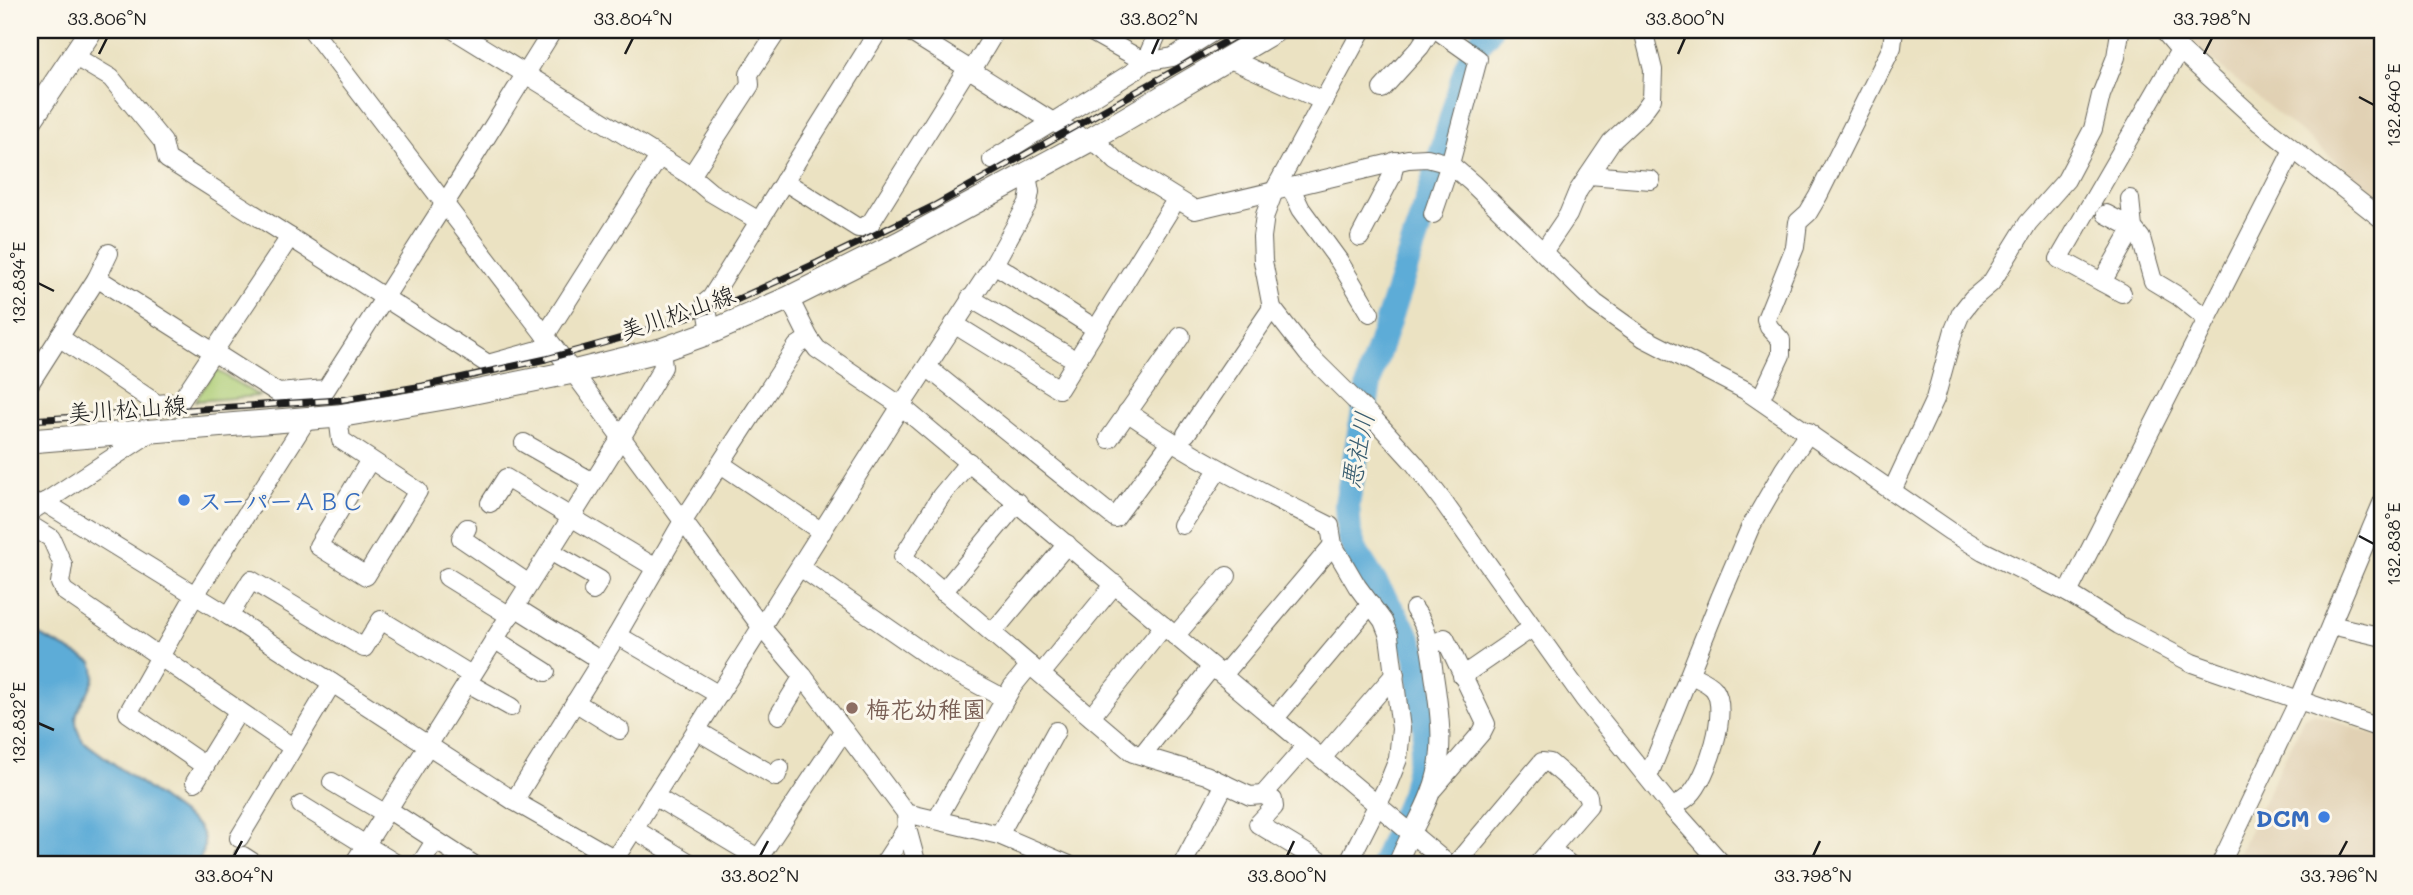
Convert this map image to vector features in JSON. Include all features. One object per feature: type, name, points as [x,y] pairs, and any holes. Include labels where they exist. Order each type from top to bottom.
[{"type":"main road","points":[[30,121],[91,30]]},
{"type":"main road","name":"美川松山線","points":[[30,441],[338,416],[573,372],[661,350],[711,332],[789,298],[1027,175],[1276,30]]},
{"type":"street","points":[[312,30],[573,372],[762,628],[844,730],[907,820],[917,865]]},
{"type":"street","points":[[454,30],[759,221]]},
{"type":"street","points":[[97,278],[278,393],[326,389],[552,30]]},
{"type":"street","points":[[711,332],[706,302],[878,30]]},
{"type":"street","points":[[907,30],[1053,122],[1102,148],[1116,161],[1195,210],[1395,162],[1427,158],[1447,164],[1595,303],[1644,338],[1760,400],[1983,551],[2068,593],[2119,625],[2192,663],[2383,727]]},
{"type":"street","points":[[784,181],[858,228],[870,224],[996,30]]},
{"type":"street","points":[[1088,30],[1145,62]]},
{"type":"street","points":[[1145,62],[1159,30]]},
{"type":"street","points":[[992,160],[1145,62],[1173,57],[1216,30]]},
{"type":"street","points":[[1362,30],[1323,101],[1282,190],[1265,215],[1262,237],[1272,308],[1308,354],[1414,463],[1584,699],[1672,808],[1723,865]]},
{"type":"street","points":[[1382,89],[1420,47],[1431,30]]},
{"type":"street","points":[[1433,214],[1478,59],[1437,30]]},
{"type":"street","points":[[1543,252],[1568,215],[1578,191],[1611,142],[1641,114],[1652,99],[1653,70],[1643,30]]},
{"type":"street","points":[[1760,400],[1781,355],[1781,340],[1769,327],[1766,319],[1796,247],[1798,222],[1808,213],[1818,196],[1892,47],[1894,30]]},
{"type":"street","points":[[1892,491],[1935,399],[1961,313],[1990,283],[2028,223],[2066,180],[2093,129],[2101,94],[2116,57],[2120,30]]},
{"type":"street","points":[[2163,30],[2180,50],[2260,123],[2383,220]]},
{"type":"street","points":[[691,176],[750,85],[749,74],[769,33]]},
{"type":"street","points":[[2122,293],[2059,259],[2180,50]]},
{"type":"street","points":[[74,56],[111,78],[163,142],[167,159],[488,364],[549,341],[659,157]]},
{"type":"street","points":[[1228,58],[1323,101]]},
{"type":"street","points":[[2068,593],[2293,150]]},
{"type":"street","points":[[1360,237],[1392,176],[1395,162]]},
{"type":"street","points":[[150,433],[37,507],[195,595],[613,862],[901,406],[994,264],[1028,203],[1030,192],[1027,175]]},
{"type":"street","points":[[1589,175],[1651,180]]},
{"type":"street","points":[[1282,190],[1301,209],[1339,261],[1370,313]]},
{"type":"street","points":[[2102,282],[2133,228],[2130,199]]},
{"type":"street","points":[[954,324],[1059,389],[1176,200]]},
{"type":"street","points":[[2106,214],[2133,228],[2141,238],[2152,281],[2178,296],[2207,319]]},
{"type":"street","points":[[59,338],[157,404],[180,402],[290,237]]},
{"type":"street","points":[[30,383],[97,278],[108,253]]},
{"type":"street","points":[[994,264],[1096,329]]},
{"type":"street","points":[[789,298],[817,349],[901,406],[969,461],[1449,865]]},
{"type":"street","points":[[970,298],[1067,355]]},
{"type":"street","points":[[927,367],[1115,518],[1179,438],[1272,308]]},
{"type":"street","points":[[1108,439],[1181,336]]},
{"type":"street","points":[[514,801],[684,521],[797,346],[809,338]]},
{"type":"street","points":[[353,865],[621,438],[663,367],[661,350]]},
{"type":"street","points":[[1127,412],[1179,438],[1218,470],[1330,526],[1333,545],[1357,586],[1383,621],[1389,636],[1401,729],[1398,759],[1380,806],[1347,865]]},
{"type":"street","points":[[338,416],[341,440],[418,491],[366,576],[318,546],[370,460]]},
{"type":"street","points":[[205,766],[128,713],[195,595],[307,419]]},
{"type":"street","points":[[1648,777],[1750,528],[1809,432]]},
{"type":"street","points":[[524,443],[593,482]]},
{"type":"street","points":[[969,461],[941,496],[903,557],[1133,753],[1206,775],[1250,796],[1263,795],[1273,800],[1274,807],[1258,824],[1326,865]]},
{"type":"street","points":[[721,464],[822,532]]},
{"type":"street","points":[[1182,525],[1218,470]]},
{"type":"street","points":[[490,503],[506,478],[656,568]]},
{"type":"street","points":[[2220,865],[2300,700],[2383,501]]},
{"type":"street","points":[[943,592],[1018,502]]},
{"type":"street","points":[[30,525],[51,538],[63,565],[60,583],[64,591],[292,747]]},
{"type":"street","points":[[461,538],[529,584]]},
{"type":"street","points":[[993,632],[1067,544]]},
{"type":"street","points":[[1142,755],[1333,545]]},
{"type":"street","points":[[550,551],[600,580],[593,592]]},
{"type":"street","points":[[800,567],[940,664],[1005,699]]},
{"type":"street","points":[[1091,717],[1169,631],[1227,576]]},
{"type":"street","points":[[447,577],[601,661]]},
{"type":"street","points":[[229,616],[251,580],[364,648],[381,620],[511,707]]},
{"type":"street","points":[[937,819],[1005,699],[1036,670],[1115,584]]},
{"type":"street","points":[[1275,718],[1371,604]]},
{"type":"street","points":[[1414,609],[1423,620],[1430,646],[1441,723],[1440,754],[1432,790]]},
{"type":"street","points":[[2331,625],[2383,637]]},
{"type":"street","points":[[1462,676],[1532,628]]},
{"type":"street","points":[[617,635],[719,695]]},
{"type":"street","points":[[1397,865],[1409,832],[1432,790],[1486,724],[1445,638],[1430,646]]},
{"type":"street","points":[[494,639],[546,672]]},
{"type":"street","points":[[1322,758],[1395,674]]},
{"type":"street","points":[[1672,808],[1690,795],[1708,768],[1720,710],[1715,691],[1704,681],[1691,675]]},
{"type":"street","points":[[779,715],[803,676]]},
{"type":"street","points":[[239,838],[332,683]]},
{"type":"street","points":[[575,702],[620,730]]},
{"type":"street","points":[[195,782],[239,712]]},
{"type":"street","points":[[696,730],[776,777],[780,768]]},
{"type":"street","points":[[654,796],[756,862],[844,730]]},
{"type":"street","points":[[999,835],[1056,731]]},
{"type":"street","points":[[1263,795],[1306,746]]},
{"type":"street","points":[[1455,865],[1542,762],[1550,763],[1588,796],[1589,805],[1537,865]]},
{"type":"street","points":[[332,782],[474,865]]},
{"type":"street","points":[[1182,865],[1225,784]]},
{"type":"street","points":[[301,805],[398,865]]},
{"type":"street","points":[[907,820],[937,819],[999,835],[1069,865]]},
{"type":"street","points":[[883,865],[907,820]]},
{"type":"street","points":[[634,829],[693,865]]},
{"type":"street","points":[[420,865],[435,841]]},
{"type":"street","points":[[1551,849],[1570,865]]},
{"type":"shaded area","points":[[2181,30],[2383,30],[2383,199],[2205,55]]},
{"type":"shaded area","name":"DCM","points":[[2313,713],[2383,738],[2383,865],[2233,865],[2304,718]]},
{"type":"green space","points":[[216,370],[259,396],[195,401]]},
{"type":"water","points":[[30,630],[92,662],[95,672],[93,682],[76,717],[77,728],[83,741],[197,825],[203,835],[204,845],[197,865],[30,865]]},
{"type":"waterway","name":"悪社川","points":[[1383,865],[1413,794],[1426,734],[1417,656],[1406,633],[1357,555],[1349,535],[1347,504],[1371,373],[1432,187],[1466,69],[1476,47],[1489,30]]},
{"type":"railway","points":[[30,420],[340,400],[423,386],[546,359],[725,305],[934,206],[1246,30]]},
{"type":"place","name":"スーパーＡＢＣ","points":[[184,500]]},
{"type":"place","name":"梅花幼稚園","points":[[852,708]]},
{"type":"place","name":"DCM","points":[[2324,817]]}]
